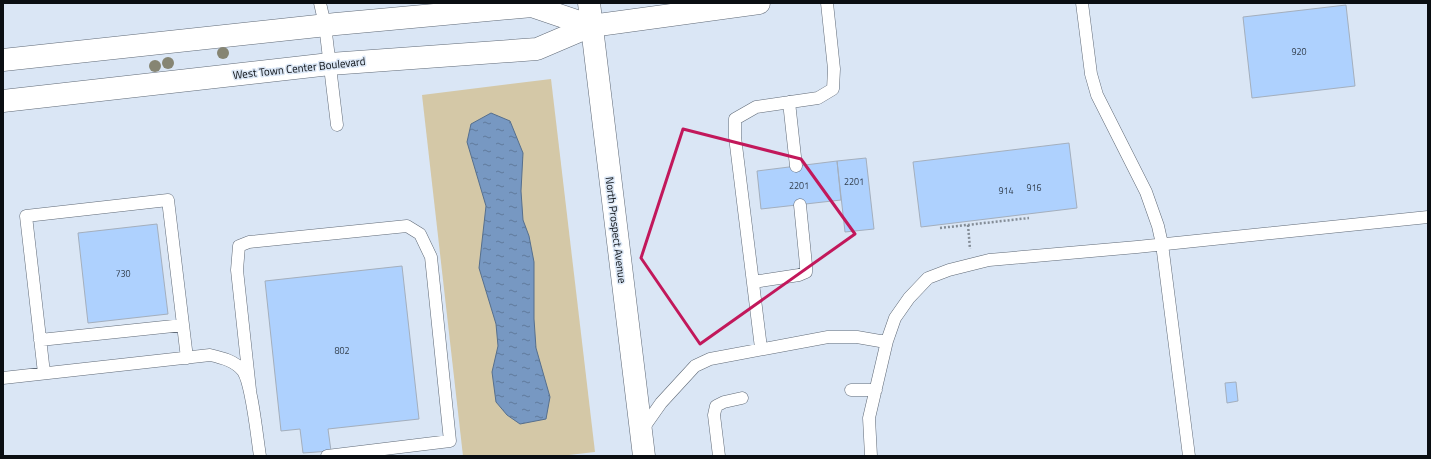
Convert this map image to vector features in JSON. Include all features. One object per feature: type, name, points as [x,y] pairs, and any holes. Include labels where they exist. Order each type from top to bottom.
[{"type":"main road","name":"North Prospect Avenue","points":[[589,3],[644,456]]},
{"type":"main road","name":"West Town Center Boulevard","points":[[3,101],[330,64],[537,49],[591,26],[759,3]]},
{"type":"main road","name":"West Town Center Boulevard","points":[[3,60],[325,25],[532,6],[591,26]]},
{"type":"lane","points":[[320,3],[325,25],[337,125]]},
{"type":"lane","points":[[761,348],[735,136],[735,119],[756,107],[818,98],[833,89],[834,69],[828,3]]},
{"type":"lane","points":[[1082,3],[1091,74],[1096,95],[1146,192],[1158,226],[1162,244],[1189,456]]},
{"type":"lane","points":[[788,102],[796,166]]},
{"type":"lane","points":[[44,374],[26,216],[168,200],[187,358]]},
{"type":"lane","points":[[753,282],[799,275],[806,272],[800,205]]},
{"type":"lane","points":[[871,456],[869,418],[887,341],[896,318],[909,298],[928,278],[948,270],[989,260],[1428,217]]},
{"type":"lane","points":[[260,456],[250,390],[237,270],[239,246],[249,242],[407,226],[420,234],[431,257],[450,441],[327,456]]},
{"type":"lane","points":[[40,340],[183,325]]},
{"type":"lane","points":[[641,431],[661,403],[694,366],[710,359],[761,348],[828,337],[856,337],[887,341]]},
{"type":"lane","points":[[3,378],[210,355],[224,358],[233,362],[243,372],[250,390]]},
{"type":"lane","points":[[851,390],[876,390]]},
{"type":"lane","points":[[718,456],[714,415],[716,406],[724,402],[742,398]]},
{"type":"path","points":[[940,228],[1028,218]]},
{"type":"path","points":[[968,225],[970,250]]},
{"type":"highlighted area","points":[[683,129],[801,159],[855,234],[700,344],[641,258]]},
{"type":"shaded area","points":[[551,79],[595,452],[560,456],[463,456],[422,95]]},
{"type":"water","points":[[491,113],[510,121],[523,153],[521,191],[523,220],[529,236],[534,262],[534,319],[536,348],[550,397],[546,419],[520,424],[507,415],[496,402],[492,372],[498,346],[496,324],[479,268],[486,206],[467,142],[471,124]]},
{"type":"building","points":[[1346,5],[1355,86],[1252,98],[1243,17]]},
{"type":"building","points":[[1069,143],[1077,208],[921,227],[913,162]]},
{"type":"building","points":[[866,158],[874,229],[845,232],[837,161]]},
{"type":"building","points":[[837,161],[841,200],[761,209],[757,171]]},
{"type":"building","points":[[157,224],[168,314],[88,323],[78,233]]},
{"type":"building","points":[[402,266],[419,419],[328,429],[331,451],[303,453],[300,429],[281,431],[265,281]]},
{"type":"building","points":[[1236,382],[1238,401],[1227,403],[1225,383]]}]
